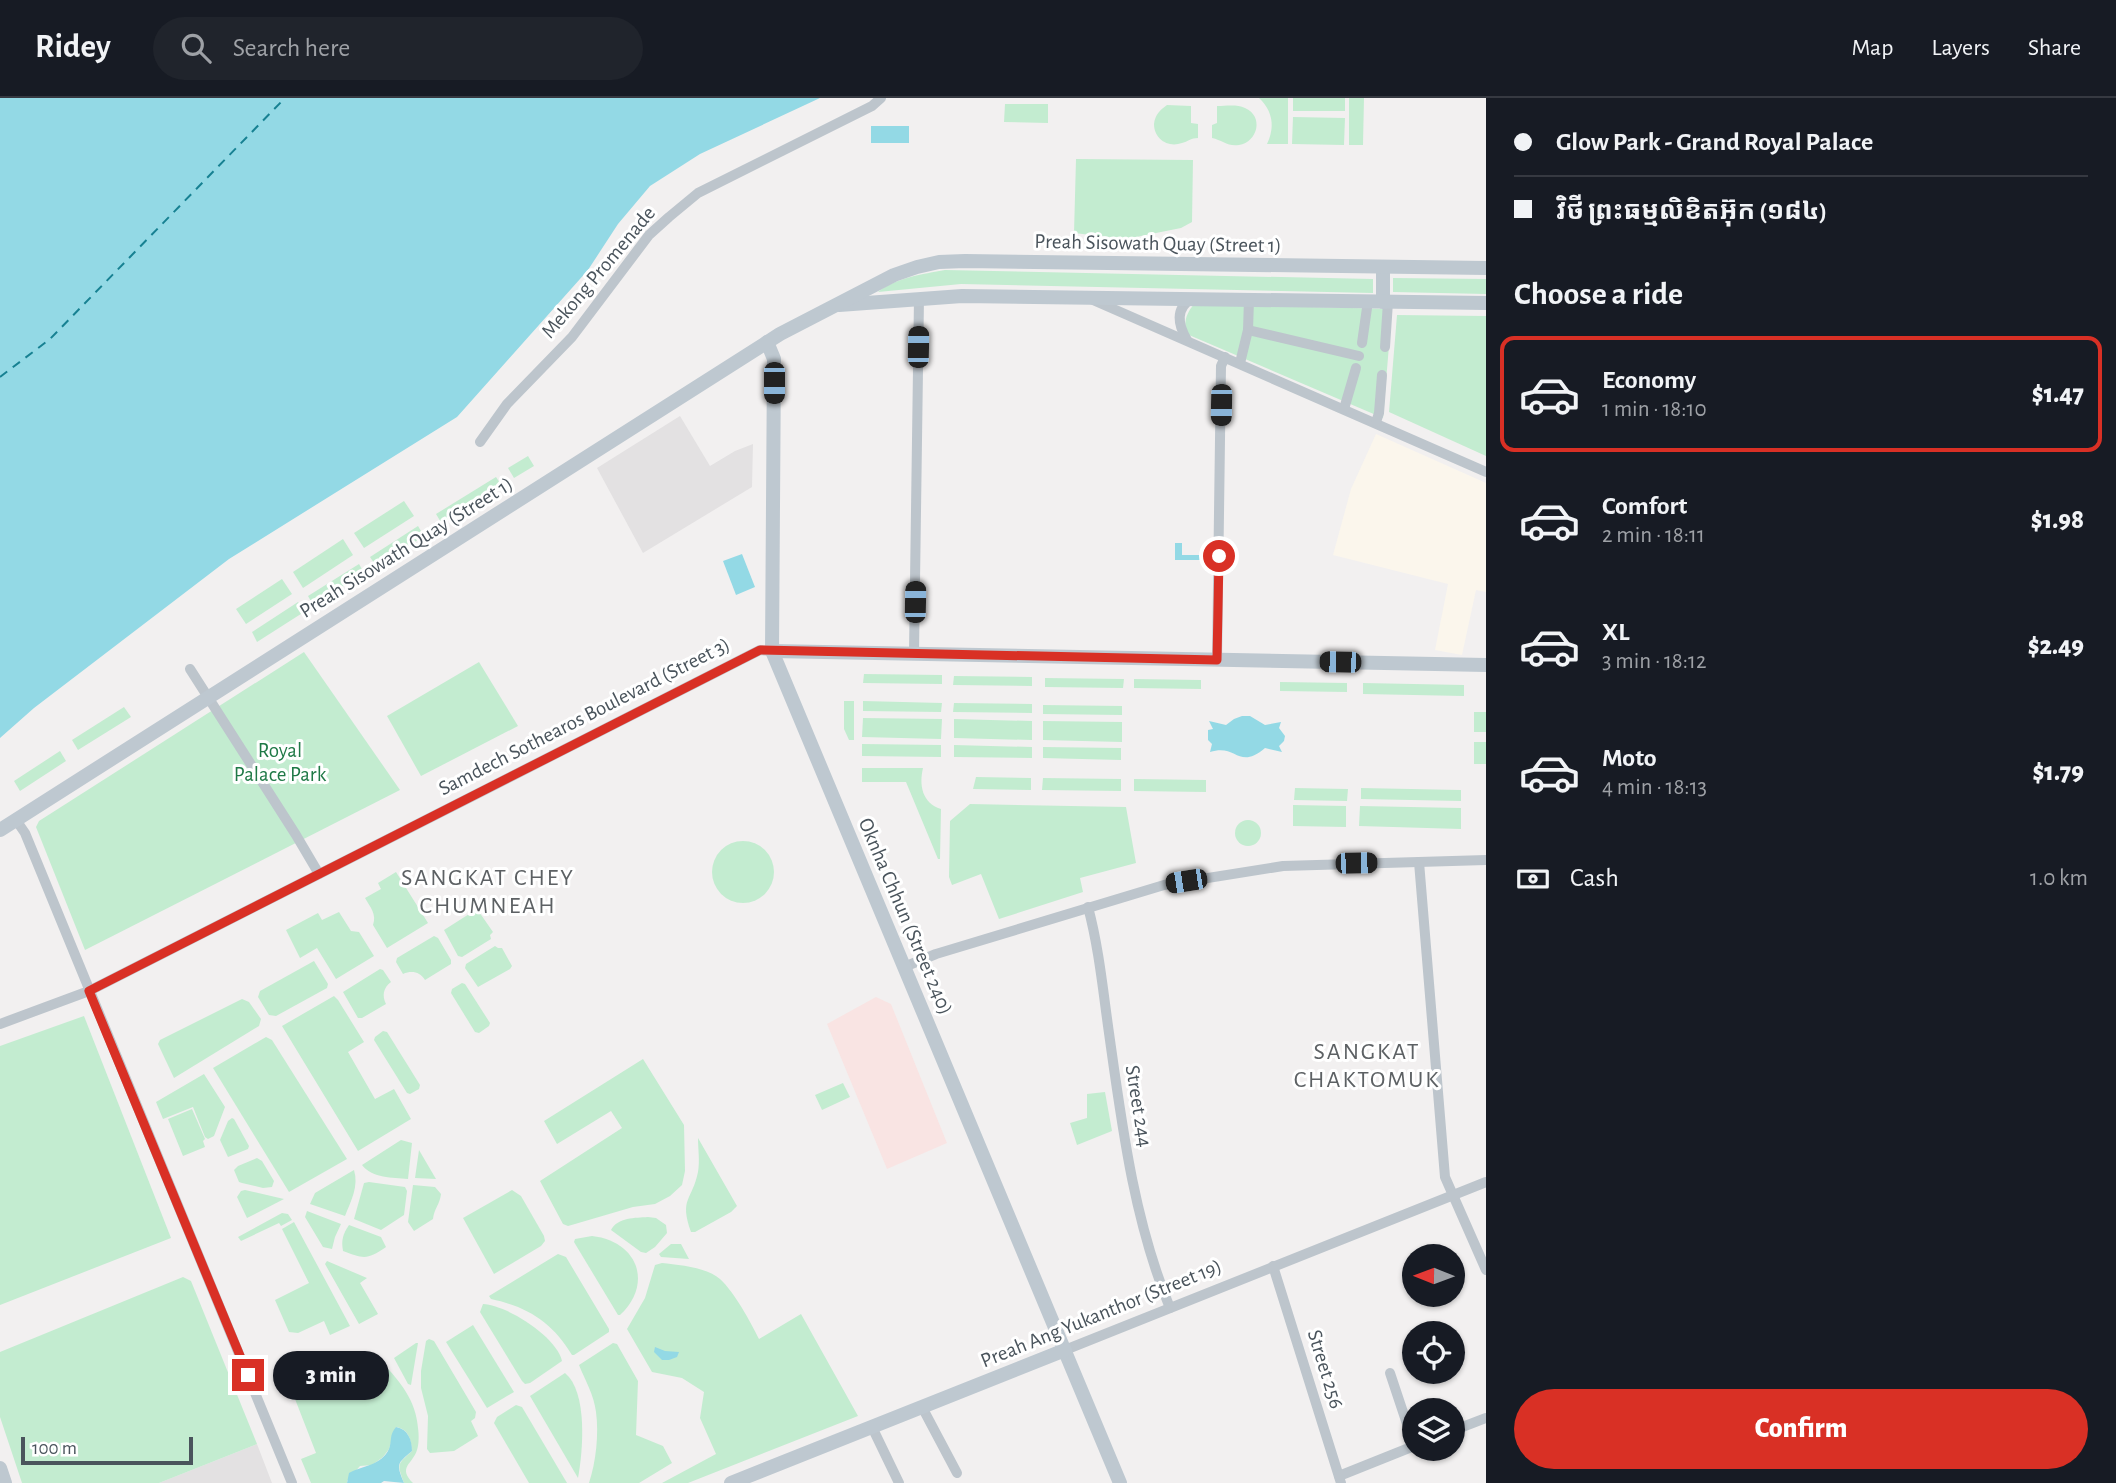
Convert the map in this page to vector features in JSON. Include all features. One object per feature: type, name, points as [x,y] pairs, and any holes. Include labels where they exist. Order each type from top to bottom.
[{"type":"main road","name":"Preah Sisowath Quay (Street 1)","points":[[0,830],[767,342],[876,282],[917,267],[955,262],[1486,268]]},
{"type":"main road","points":[[1380,302],[1383,267]]},
{"type":"main road","points":[[876,282],[870,290],[871,296],[880,303]]},
{"type":"main road","name":"Preah Sisowath Quay (Street 1)","points":[[838,305],[962,296],[1486,303]]},
{"type":"main road","name":"Oknha Chhun (Street 240)","points":[[767,342],[774,359],[772,650],[1120,1483]]},
{"type":"main road","name":"Samdech Sothearos Boulevard (Street 3)","points":[[772,650],[1486,665]]},
{"type":"main road","name":"Preah Ang Yukanthor (Street 19)","points":[[732,1483],[1065,1350]]},
{"type":"main road","points":[[0,1468],[5,1483]]},
{"type":"street","name":"Mekong Promenade","points":[[480,442],[507,404],[572,337],[649,235],[668,217],[698,193],[872,106],[881,98]]},
{"type":"street","points":[[914,653],[919,298]]},
{"type":"street","name":"Preah Sisowath Quay (Street 1)","points":[[1086,298],[1486,472]]},
{"type":"street","points":[[1187,340],[1179,324],[1179,316],[1186,302],[1191,299]]},
{"type":"street","points":[[1240,363],[1248,330],[1249,300]]},
{"type":"street","points":[[1362,343],[1380,302]]},
{"type":"street","points":[[1380,302],[1385,347]]},
{"type":"street","points":[[1248,330],[1359,356]]},
{"type":"street","points":[[1217,660],[1222,366],[1225,357]]},
{"type":"street","points":[[1344,409],[1356,368]]},
{"type":"street","points":[[1376,422],[1380,414],[1382,374]]},
{"type":"street","name":"Samdech Sothearos Boulevard (Street 3)","points":[[0,1024],[89,991],[760,650],[772,650]]},
{"type":"street","points":[[190,669],[319,874]]},
{"type":"street","points":[[16,820],[25,834],[292,1483]]},
{"type":"street","points":[[904,967],[921,959],[1164,885],[1283,866],[1486,860]]},
{"type":"street","points":[[1419,862],[1444,1177],[1486,1270]]},
{"type":"street","name":"Street 244","points":[[1088,907],[1094,930],[1135,1199],[1159,1283],[1170,1308]]},
{"type":"street","name":"Preah Ang Yukanthor (Street 19)","points":[[1065,1350],[1486,1182]]},
{"type":"street","name":"Street 256","points":[[1273,1266],[1340,1479]]},
{"type":"street","points":[[1390,1373],[1402,1410]]},
{"type":"street","points":[[922,1407],[957,1473]]},
{"type":"street","points":[[1465,1426],[1486,1418]]},
{"type":"street","points":[[872,1427],[899,1483]]},
{"type":"street","points":[[1340,1479],[1402,1451]]},
{"type":"shaded area","points":[[680,416],[710,466],[753,444],[752,487],[643,553],[597,468]]},
{"type":"shaded area","points":[[1376,434],[1486,483],[1486,592],[1476,590],[1462,655],[1435,650],[1448,584],[1333,555],[1351,489]]},
{"type":"shaded area","points":[[876,997],[891,1004],[947,1143],[887,1169],[827,1024]]},
{"type":"shaded area","points":[[257,1444],[272,1483],[159,1483]]},
{"type":"green space","points":[[1259,98],[1288,98],[1288,144],[1267,144],[1271,131],[1270,114]]},
{"type":"green space","points":[[1293,98],[1345,98],[1345,111],[1293,111]]},
{"type":"green space","points":[[1349,98],[1364,98],[1363,145],[1349,145]]},
{"type":"green space","points":[[1005,104],[1048,104],[1048,123],[1004,122]]},
{"type":"green space","points":[[1167,105],[1191,106],[1191,123],[1198,124],[1198,138],[1172,144],[1159,138],[1154,124],[1158,113]]},
{"type":"green space","points":[[1217,106],[1239,106],[1251,112],[1255,117],[1256,128],[1251,139],[1235,145],[1212,138],[1212,125],[1217,123]]},
{"type":"green space","points":[[1293,117],[1345,118],[1344,145],[1292,144]]},
{"type":"green space","points":[[1076,159],[1193,160],[1192,222],[1181,228],[1126,239],[1074,233]]},
{"type":"green space","points":[[945,270],[1373,279],[1373,293],[961,284],[878,292],[901,280]]},
{"type":"green space","points":[[1393,278],[1486,279],[1486,294],[1393,292]]},
{"type":"green space","points":[[1194,304],[1392,309],[1383,418],[1189,335],[1186,319]]},
{"type":"green space","points":[[1397,315],[1486,316],[1486,456],[1389,412]]},
{"type":"green space","points":[[528,456],[534,466],[514,478],[508,468]]},
{"type":"green space","points":[[496,477],[502,486],[442,524],[436,514]]},
{"type":"green space","points":[[404,501],[414,516],[364,548],[354,533]]},
{"type":"green space","points":[[418,526],[424,536],[376,566],[370,557]]},
{"type":"green space","points":[[343,539],[353,555],[303,588],[293,572]]},
{"type":"green space","points":[[359,564],[364,573],[313,605],[308,596]]},
{"type":"green space","points":[[282,579],[292,594],[246,624],[236,609]]},
{"type":"green space","points":[[298,602],[304,612],[257,642],[252,632]]},
{"type":"green space","name":"Royal Palace Park","points":[[304,652],[400,790],[85,950],[36,827],[39,821]]},
{"type":"green space","points":[[479,662],[518,726],[421,776],[387,716]]},
{"type":"green space","points":[[864,674],[942,675],[942,684],[863,683]]},
{"type":"green space","points":[[954,676],[1032,677],[1032,686],[953,685]]},
{"type":"green space","points":[[1045,678],[1124,679],[1123,688],[1045,687]]},
{"type":"green space","points":[[1134,679],[1201,680],[1201,689],[1134,688]]},
{"type":"green space","points":[[1280,682],[1347,683],[1347,692],[1280,691]]},
{"type":"green space","points":[[1363,683],[1464,685],[1464,696],[1363,694]]},
{"type":"green space","points":[[844,701],[854,701],[854,740],[849,740],[844,729]]},
{"type":"green space","points":[[863,701],[942,703],[941,712],[863,711]]},
{"type":"green space","points":[[954,703],[1032,704],[1032,713],[953,712]]},
{"type":"green space","points":[[1043,705],[1122,706],[1122,715],[1043,714]]},
{"type":"green space","points":[[124,707],[131,717],[78,750],[72,740]]},
{"type":"green space","points":[[1474,712],[1486,712],[1486,732],[1474,732]]},
{"type":"green space","points":[[863,718],[942,719],[941,739],[862,737]]},
{"type":"green space","points":[[954,719],[1032,721],[1032,740],[954,738]]},
{"type":"green space","points":[[1043,721],[1122,722],[1122,742],[1043,740]]},
{"type":"green space","points":[[1474,742],[1486,742],[1486,764],[1474,764]]},
{"type":"green space","points":[[862,744],[941,745],[941,757],[862,756]]},
{"type":"green space","points":[[954,745],[1032,747],[1032,758],[954,757]]},
{"type":"green space","points":[[1043,747],[1121,748],[1121,760],[1043,758]]},
{"type":"green space","points":[[60,751],[66,761],[20,791],[14,781]]},
{"type":"green space","points":[[862,768],[923,768],[923,793],[941,809],[940,859],[906,782],[862,782]]},
{"type":"green space","points":[[976,777],[1031,778],[1031,790],[973,789]]},
{"type":"green space","points":[[1043,778],[1121,779],[1121,791],[1042,790]]},
{"type":"green space","points":[[1134,779],[1206,780],[1206,792],[1134,791]]},
{"type":"green space","points":[[1295,788],[1348,789],[1347,801],[1294,800]]},
{"type":"green space","points":[[1361,788],[1461,790],[1461,801],[1361,799]]},
{"type":"green space","points":[[970,804],[1126,807],[1136,863],[1080,878],[1083,892],[999,919],[981,874],[952,885],[949,877],[950,821]]},
{"type":"green space","points":[[1293,805],[1346,806],[1346,827],[1293,826]]},
{"type":"green space","points":[[1360,806],[1461,808],[1461,829],[1359,826]]},
{"type":"green space","points":[[1248,820],[1257,824],[1261,833],[1257,842],[1248,846],[1239,842],[1235,833],[1239,824]]},
{"type":"green space","points":[[737,841],[749,841],[765,850],[772,860],[772,884],[765,894],[749,903],[737,903],[726,898],[717,889],[712,878],[712,866],[717,855],[726,846]]},
{"type":"green space","points":[[396,872],[428,923],[387,948],[373,925],[374,914],[365,898],[381,889],[378,883]]},
{"type":"green space","points":[[477,909],[493,932],[491,939],[462,957],[458,956],[444,930]]},
{"type":"green space","points":[[339,912],[351,931],[359,932],[374,956],[336,979],[317,948],[300,958],[286,930],[318,913],[322,920]]},
{"type":"green space","points":[[434,936],[438,938],[451,964],[425,980],[416,972],[403,974],[396,962],[397,958]]},
{"type":"green space","points":[[495,946],[502,948],[512,966],[478,987],[465,968],[466,964]]},
{"type":"green space","points":[[314,961],[328,984],[327,988],[276,1016],[269,1015],[258,997],[260,991]]},
{"type":"green space","points":[[380,969],[391,982],[384,992],[386,1004],[358,1018],[343,992]]},
{"type":"green space","points":[[462,983],[490,1023],[479,1033],[475,1032],[451,993],[452,989]]},
{"type":"green space","points":[[334,996],[364,1042],[348,1052],[375,1099],[394,1089],[411,1119],[358,1151],[282,1026]]},
{"type":"green space","points":[[242,999],[249,1002],[261,1019],[259,1026],[174,1078],[158,1044],[160,1040]]},
{"type":"green space","points":[[84,1016],[171,1238],[0,1305],[0,1046]]},
{"type":"green space","points":[[383,1031],[387,1032],[420,1085],[419,1089],[410,1094],[374,1040]]},
{"type":"green space","points":[[266,1037],[272,1040],[347,1159],[289,1192],[213,1068]]},
{"type":"green space","points":[[643,1059],[684,1125],[685,1171],[682,1185],[655,1204],[633,1207],[568,1226],[563,1224],[540,1181],[622,1128],[611,1111],[557,1144],[544,1121]]},
{"type":"green space","points":[[204,1074],[225,1107],[214,1136],[208,1139],[193,1107],[163,1119],[156,1102]]},
{"type":"green space","points":[[843,1083],[850,1097],[822,1110],[815,1095]]},
{"type":"green space","points":[[1105,1092],[1112,1131],[1077,1145],[1070,1123],[1087,1118],[1087,1094]]},
{"type":"green space","points":[[192,1109],[205,1139],[205,1147],[183,1156],[168,1119]]},
{"type":"green space","points":[[232,1118],[249,1146],[248,1149],[228,1157],[220,1140]]},
{"type":"green space","points":[[698,1138],[737,1206],[731,1212],[691,1232],[686,1206],[698,1172]]},
{"type":"green space","points":[[401,1140],[412,1143],[408,1179],[377,1175],[362,1165]]},
{"type":"green space","points":[[419,1150],[436,1179],[415,1178]]},
{"type":"green space","points":[[257,1158],[262,1161],[274,1181],[272,1187],[263,1188],[239,1182],[234,1170]]},
{"type":"green space","points":[[354,1170],[355,1188],[345,1216],[310,1204],[315,1193]]},
{"type":"green space","points":[[364,1183],[405,1187],[407,1191],[404,1215],[381,1230],[354,1219]]},
{"type":"green space","points":[[413,1185],[435,1187],[441,1194],[433,1219],[414,1231],[408,1222]]},
{"type":"green space","points":[[245,1190],[284,1199],[247,1218],[237,1197]]},
{"type":"green space","points":[[512,1190],[521,1196],[545,1241],[494,1274],[463,1218]]},
{"type":"green space","points":[[307,1211],[341,1224],[332,1249],[323,1247],[305,1217]]},
{"type":"green space","points":[[282,1213],[288,1214],[292,1220],[281,1226],[279,1223],[241,1241],[238,1237]]},
{"type":"green space","points":[[656,1218],[666,1225],[667,1233],[646,1253],[611,1230],[622,1220]]},
{"type":"green space","points":[[294,1222],[350,1326],[330,1335],[324,1321],[298,1333],[289,1332],[275,1300],[309,1283],[282,1229]]},
{"type":"green space","points":[[349,1225],[381,1237],[386,1247],[365,1257],[343,1251],[343,1237]]},
{"type":"green space","points":[[592,1236],[620,1246],[636,1265],[636,1290],[620,1315],[574,1242],[575,1239]]},
{"type":"green space","points":[[671,1244],[681,1244],[689,1259],[661,1257],[659,1254]]},
{"type":"green space","points":[[558,1254],[566,1257],[609,1329],[609,1332],[574,1355],[556,1333],[538,1318],[489,1296]]},
{"type":"green space","points":[[327,1261],[367,1278],[360,1283],[378,1314],[359,1324],[325,1264]]},
{"type":"green space","points":[[662,1263],[700,1269],[720,1279],[737,1299],[759,1339],[801,1314],[858,1416],[688,1483],[662,1483],[716,1454],[700,1418],[704,1392],[682,1378],[652,1372],[627,1329],[645,1298],[655,1265]]},
{"type":"green space","points":[[183,1277],[191,1281],[257,1444],[159,1483],[22,1483],[0,1417],[0,1352]]},
{"type":"green space","points":[[483,1304],[505,1310],[530,1324],[551,1342],[562,1361],[525,1384],[480,1312]]},
{"type":"green space","points":[[473,1325],[514,1392],[487,1408],[446,1342]]},
{"type":"green space","points":[[426,1341],[434,1341],[476,1412],[471,1421],[478,1436],[454,1451],[430,1453],[427,1449],[428,1416],[421,1388],[421,1371]]},
{"type":"green space","points":[[418,1343],[411,1385],[394,1358]]},
{"type":"green space","points":[[613,1343],[617,1344],[638,1381],[636,1435],[663,1446],[672,1463],[639,1483],[589,1483],[596,1448],[597,1421],[593,1400],[579,1365]]},
{"type":"green space","points":[[374,1362],[382,1362],[401,1384],[417,1418],[418,1445],[406,1469],[408,1478],[413,1483],[404,1483],[400,1468],[401,1462],[412,1451],[410,1439],[404,1430],[396,1427],[389,1449],[383,1457],[372,1465],[360,1466],[347,1483],[311,1483],[301,1459],[316,1453],[295,1399],[352,1377],[351,1372]]},
{"type":"green space","points":[[565,1373],[572,1382],[581,1407],[582,1438],[578,1478],[530,1396]]},
{"type":"green space","points":[[516,1405],[522,1407],[567,1483],[529,1483],[494,1423],[497,1417]]},
{"type":"water","points":[[0,98],[820,98],[700,154],[650,186],[618,224],[588,270],[457,417],[229,559],[34,708],[0,738]]},
{"type":"water","points":[[871,126],[909,126],[909,143],[871,143]]},
{"type":"water","points":[[1175,543],[1182,543],[1182,555],[1205,555],[1205,560],[1175,560]]},
{"type":"water","points":[[742,554],[755,587],[736,595],[723,561]]},
{"type":"water","points":[[1242,716],[1250,716],[1265,725],[1281,722],[1279,728],[1285,736],[1279,746],[1282,752],[1265,748],[1249,757],[1243,757],[1226,751],[1210,752],[1212,744],[1208,740],[1208,730],[1213,729],[1209,721],[1226,725]]},
{"type":"water","points":[[655,1347],[679,1352],[677,1357],[662,1360],[654,1352]]},
{"type":"water","points":[[396,1427],[406,1433],[412,1447],[412,1451],[399,1464],[404,1483],[347,1483],[349,1473],[382,1459],[389,1449]]},
{"type":"ferry route","points":[[0,377],[50,339],[285,98]]},
{"type":"district","name":"SANGKAT CHEY CHUMNEAH","points":[[488,891]]},
{"type":"district","name":"SANGKAT CHAKTOMUK","points":[[1367,1065]]},
{"type":"route","points":[[248,1375],[89,991],[760,650],[1217,660],[1219,556]]}]
